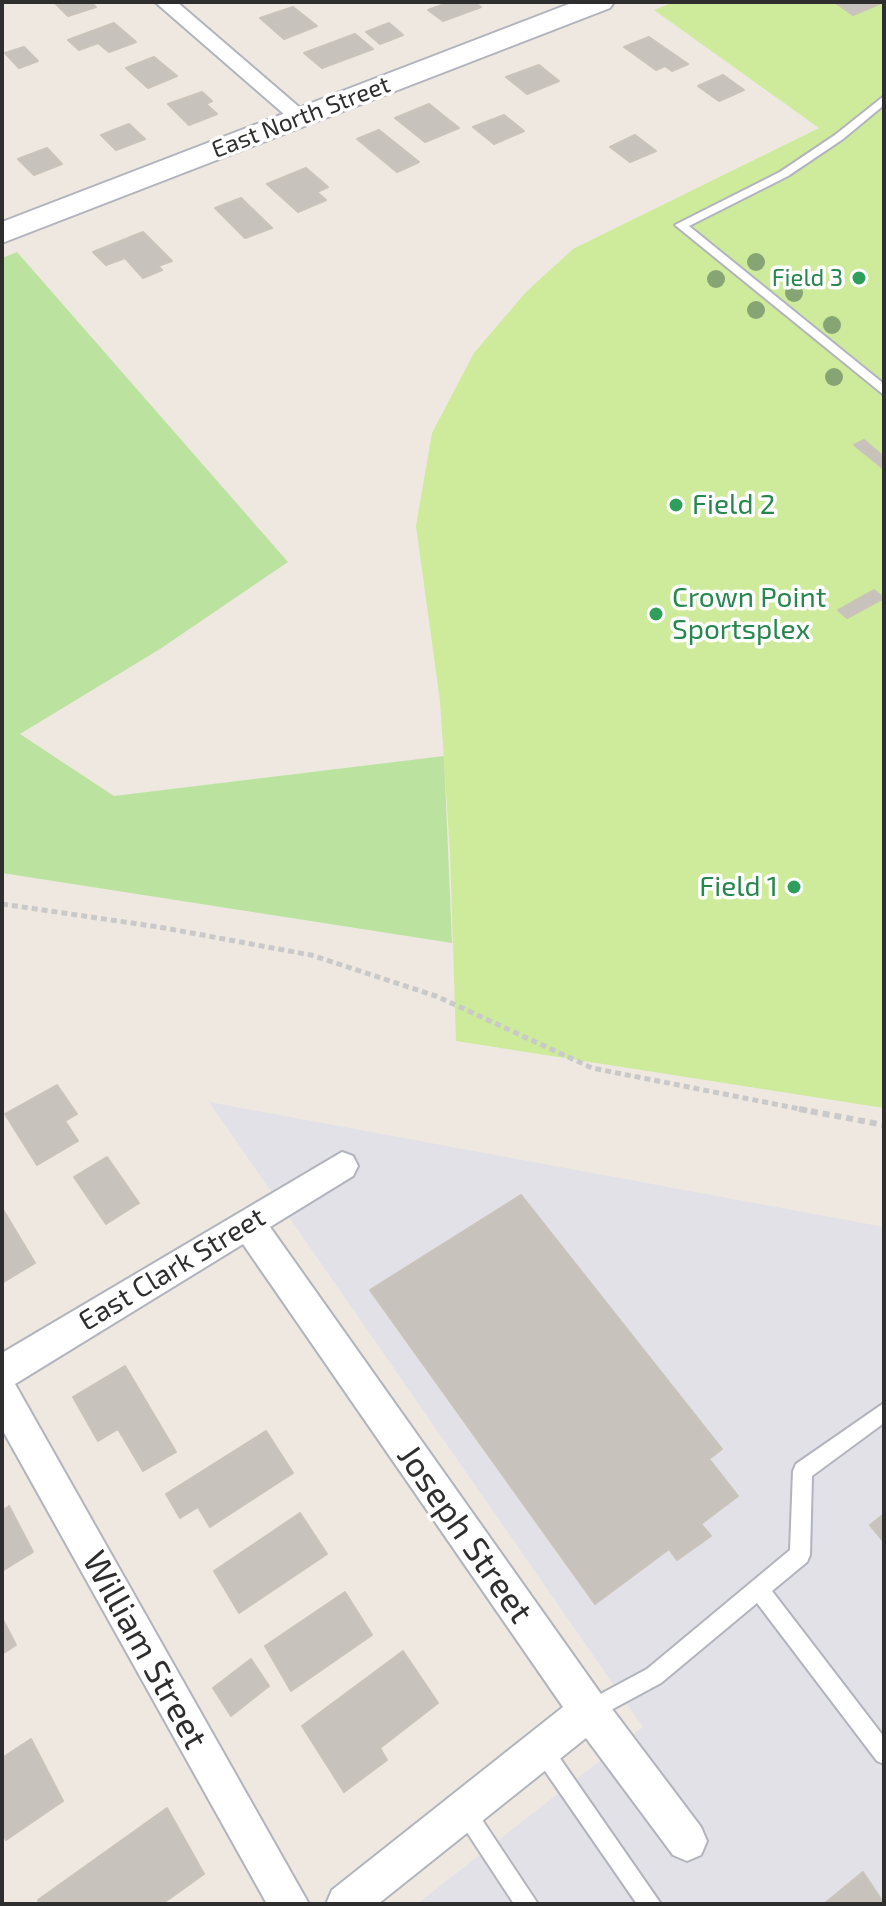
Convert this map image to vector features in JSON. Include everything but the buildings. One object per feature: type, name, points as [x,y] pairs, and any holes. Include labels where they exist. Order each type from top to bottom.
[{"type":"street","points":[[165,2],[299,117]]},
{"type":"street","name":"East North Street","points":[[2,233],[600,2]]},
{"type":"street","name":"East Clark Street","points":[[2,1372],[342,1166]]},
{"type":"street","name":"Joseph Street","points":[[248,1223],[589,1711],[687,1841]]},
{"type":"street","name":"William Street","points":[[2,1395],[289,1904]]},
{"type":"street","points":[[352,1902],[589,1711]]},
{"type":"lane","points":[[884,99],[839,137],[784,174],[681,225],[884,391]]},
{"type":"lane","points":[[589,1711],[654,1676],[800,1555],[803,1471],[884,1412]]},
{"type":"lane","points":[[759,1589],[884,1754]]},
{"type":"lane","points":[[541,1748],[650,1904]]},
{"type":"lane","points":[[464,1810],[527,1904]]},
{"type":"path","points":[[2,904],[159,927],[311,955],[436,996],[592,1068],[656,1083],[884,1125]]},
{"type":"shaded area","points":[[209,1102],[884,1227],[884,1904],[417,1904],[643,1727]]},
{"type":"green space","name":"Crown Point Sportsplex","points":[[674,2],[884,2],[884,1108],[456,1041],[450,852],[440,701],[416,526],[432,433],[474,353],[526,292],[573,249],[819,128],[654,10]]},
{"type":"green space","points":[[17,252],[288,562],[160,649],[20,734],[114,796],[444,756],[452,943],[2,873],[2,258]]},
{"type":"place","name":"Field 3","points":[[859,278]]},
{"type":"place","name":"Field 2","points":[[676,505]]},
{"type":"place","name":"Crown Point Sportsplex","points":[[656,614]]},
{"type":"place","name":"Field 1","points":[[794,887]]}]
